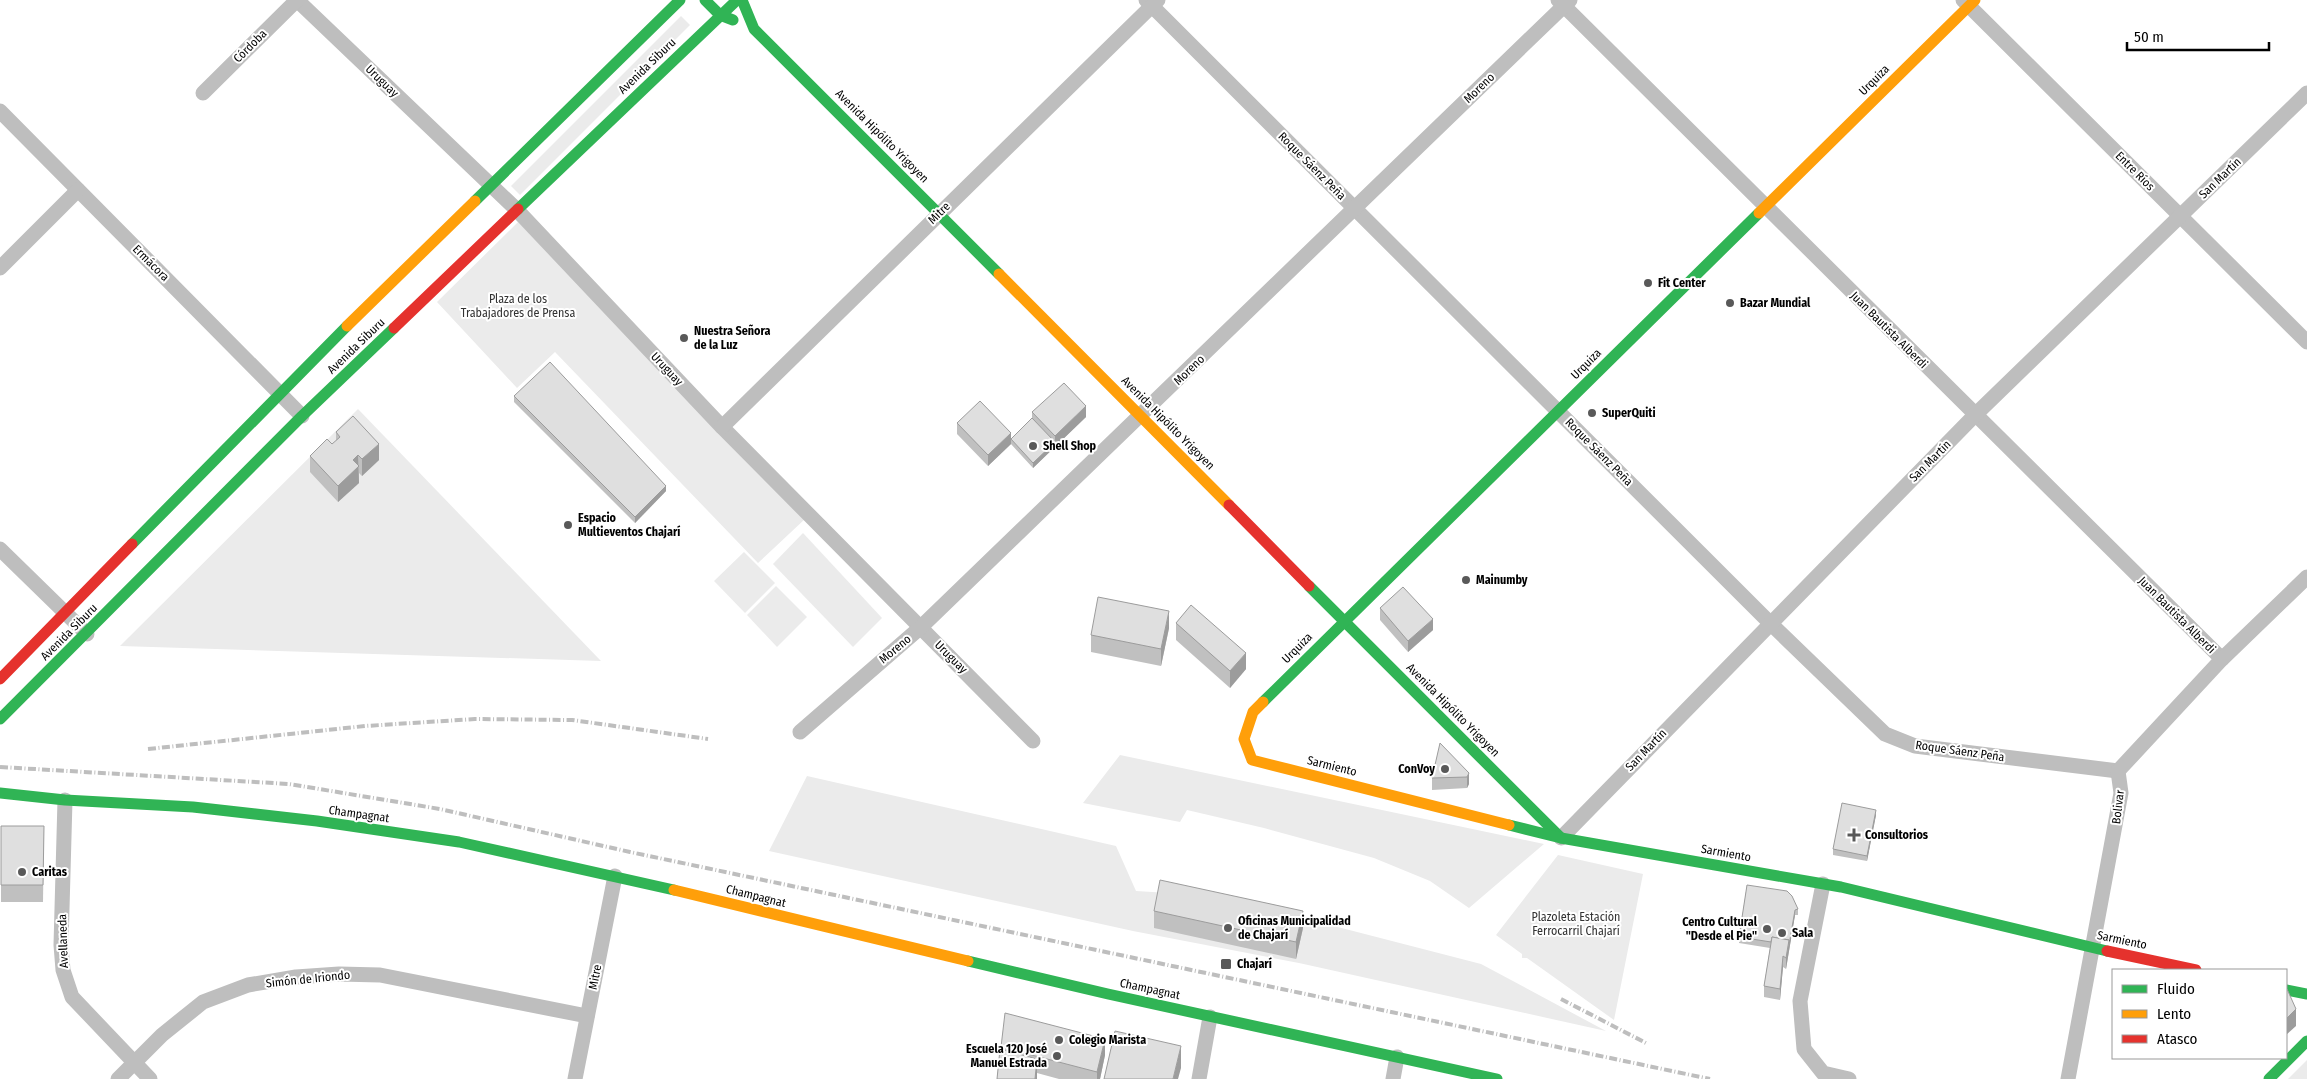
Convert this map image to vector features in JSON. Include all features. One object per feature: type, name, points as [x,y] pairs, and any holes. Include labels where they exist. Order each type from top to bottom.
[{"type":"street","name":"Córdoba","points":[[203,93],[297,0]]},
{"type":"street","name":"Uruguay","points":[[297,0],[516,209],[722,427],[1033,741]]},
{"type":"street","name":"Avenida Siburu","points":[[0,679],[62,612],[280,392],[680,0]]},
{"type":"street","name":"Avenida Hipólito Yrigoyen","points":[[705,0],[720,15],[754,29],[1142,415],[1561,838]]},
{"type":"street","name":"Avenida Siburu","points":[[0,719],[87,634],[302,416],[736,0]]},
{"type":"street","name":"Avenida Hipólito Yrigoyen","points":[[742,0],[754,29]]},
{"type":"street","name":"Roque Sáenz Peña","points":[[1152,2],[1355,209],[1770,623],[1885,734],[1915,746],[2118,771]]},
{"type":"street","name":"Mitre","points":[[722,427],[1152,2]]},
{"type":"street","name":"Moreno","points":[[800,732],[921,627],[1355,209],[1564,2]]},
{"type":"street","name":"Juan Bautista Alberdi","points":[[1564,2],[1765,206],[2222,659]]},
{"type":"street","name":"Urquiza","points":[[1252,760],[1244,739],[1253,712],[1969,2]]},
{"type":"street","name":"Entre Ríos","points":[[1969,2],[2307,342]]},
{"type":"street","name":"San Martín","points":[[1561,838],[1975,415],[2307,93]]},
{"type":"street","name":"Ermácora","points":[[0,111],[302,416]]},
{"type":"street","points":[[0,268],[78,190]]},
{"type":"street","points":[[0,549],[62,612],[87,634]]},
{"type":"street","name":"Bolivar","points":[[2068,1079],[2122,793],[2118,771],[2222,659],[2307,577]]},
{"type":"street","name":"Sarmiento","points":[[1252,760],[1561,838],[1823,884],[2191,969]]},
{"type":"street","name":"Champagnat","points":[[0,793],[65,800],[194,807],[317,821],[459,842],[614,876],[1108,994],[1498,1079]]},
{"type":"street","name":"Avellaneda","points":[[65,800],[61,945],[63,970],[72,997],[150,1079]]},
{"type":"street","name":"Mitre","points":[[579,1078],[587,1016],[614,876]]},
{"type":"street","points":[[1823,884],[1800,1001],[1804,1049],[1823,1073],[1849,1079]]},
{"type":"street","name":"Simón de Iriondo","points":[[118,1079],[162,1036],[203,1002],[248,986],[296,977],[380,974],[587,1016]]},
{"type":"street","points":[[2287,990],[2307,994]]},
{"type":"street","points":[[1199,1079],[1210,1017]]},
{"type":"street","points":[[2269,1079],[2307,1041]]},
{"type":"street","points":[[1393,1079],[1397,1057]]},
{"type":"green space","points":[[681,16],[690,25],[520,195],[511,186]]},
{"type":"green space","name":"Plaza de los Trabajadores de Prensa","points":[[518,222],[805,519],[758,563],[555,352],[517,388],[437,302]]},
{"type":"green space","points":[[358,409],[601,661],[120,646]]},
{"type":"green space","points":[[803,533],[882,618],[853,647],[773,564]]},
{"type":"green space","points":[[744,552],[775,583],[745,613],[714,581]]},
{"type":"green space","points":[[776,586],[807,617],[777,647],[747,615]]},
{"type":"green space","points":[[1120,755],[1544,844],[1469,908],[1430,881],[1374,858],[1264,828],[1187,810],[1180,822],[1083,803]]},
{"type":"green space","points":[[807,776],[1116,846],[1136,891],[1218,896],[1481,964],[1606,1031],[1299,963],[1133,931],[769,851]]},
{"type":"green space","name":"Plazoleta Estación Ferrocarril Chajarí","points":[[1558,855],[1643,874],[1614,1020],[1527,958],[1522,958],[1522,954],[1496,935]]},
{"type":"green space","points":[[2307,1060],[2307,1079],[2288,1079]]},
{"type":"building","points":[[550,362],[666,486],[635,517],[514,396]]},
{"type":"building","points":[[1064,383],[1086,406],[1055,436],[1032,412]]},
{"type":"building","points":[[980,401],[1011,433],[988,455],[957,423]]},
{"type":"building","points":[[353,416],[379,444],[362,459],[358,455],[353,460],[359,466],[338,486],[310,456],[327,439],[332,444],[340,437],[336,432]]},
{"type":"building","name":"Shell Shop","points":[[1032,418],[1055,442],[1033,463],[1011,439]]},
{"type":"building","points":[[1403,587],[1433,619],[1408,641],[1380,608]]},
{"type":"building","points":[[1098,597],[1169,611],[1161,649],[1091,635]]},
{"type":"building","points":[[1191,605],[1246,653],[1230,671],[1176,623]]},
{"type":"building","points":[[1440,743],[1469,773],[1467,777],[1432,778]]},
{"type":"building","name":"Consultorios","points":[[1842,803],[1876,810],[1867,856],[1833,849]]},
{"type":"building","name":"Caritas","points":[[1,826],[44,826],[43,885],[1,885]]},
{"type":"building","points":[[1160,880],[1303,911],[1296,942],[1154,911]]},
{"type":"building","name":"Centro Cultural \"Desde el Pie\"","points":[[1747,885],[1787,891],[1792,896],[1798,909],[1795,910],[1789,945],[1789,940],[1772,937],[1771,942],[1739,937]]},
{"type":"building","points":[[1772,937],[1789,940],[1786,958],[1783,956],[1780,989],[1764,986]]},
{"type":"building","points":[[2287,989],[2296,1009],[2287,1018]]},
{"type":"building","points":[[1005,1013],[1105,1039],[1097,1072],[1001,1047]]},
{"type":"building","points":[[1115,1031],[1181,1046],[1173,1079],[1104,1079]]},
{"type":"building","points":[[1000,1049],[1037,1059],[1035,1079],[997,1079]]},
{"type":"railway","points":[[148,749],[365,726],[475,719],[572,720],[708,739]]},
{"type":"railway","points":[[0,767],[289,784],[440,809],[630,852],[1710,1079]]},
{"type":"railway","points":[[1561,999],[1646,1043]]},
{"type":"traffic: fast","points":[[475,201],[680,0]]},
{"type":"traffic: fast","points":[[705,0],[720,15],[733,20]]},
{"type":"traffic: fast","points":[[518,209],[737,0]]},
{"type":"traffic: fast","points":[[742,0],[754,29],[999,274]]},
{"type":"traffic: fast","points":[[1263,702],[1759,213]]},
{"type":"traffic: fast","points":[[132,544],[347,326]]},
{"type":"traffic: fast","points":[[0,719],[302,416],[394,328]]},
{"type":"traffic: fast","points":[[1309,586],[1561,838]]},
{"type":"traffic: fast","points":[[0,793],[65,800],[193,807],[317,821],[459,842],[674,890]]},
{"type":"traffic: fast","points":[[1509,825],[1561,838],[1841,887],[2107,951]]},
{"type":"traffic: fast","points":[[968,961],[1108,994],[1497,1079]]},
{"type":"traffic: fast","points":[[2287,990],[2307,994]]},
{"type":"traffic: fast","points":[[2269,1079],[2307,1041]]},
{"type":"traffic: slow","points":[[1759,213],[1975,0]]},
{"type":"traffic: slow","points":[[347,326],[475,201]]},
{"type":"traffic: slow","points":[[999,274],[1229,505]]},
{"type":"traffic: slow","points":[[1263,702],[1253,712],[1244,739],[1252,760],[1509,825]]},
{"type":"traffic: slow","points":[[674,890],[968,961]]},
{"type":"traffic: jam","points":[[394,328],[518,209]]},
{"type":"traffic: jam","points":[[1229,505],[1309,586]]},
{"type":"traffic: jam","points":[[0,679],[132,544]]},
{"type":"traffic: jam","points":[[2107,951],[2191,969]]},
{"type":"place","name":"Fit Center","points":[[1648,283]]},
{"type":"place","name":"Bazar Mundial","points":[[1730,303]]},
{"type":"place","name":"Nuestra Señora de la Luz","points":[[684,338]]},
{"type":"place","name":"SuperQuiti","points":[[1592,413]]},
{"type":"place","name":"Shell Shop","points":[[1033,446]]},
{"type":"place","name":"Espacio Multieventos Chajarí","points":[[568,525]]},
{"type":"place","name":"Mainumby","points":[[1466,580]]},
{"type":"place","name":"ConVoy","points":[[1445,769]]},
{"type":"place","name":"Consultorios","points":[[1854,835]]},
{"type":"place","name":"Caritas","points":[[22,872]]},
{"type":"place","name":"Oficinas Municipalidad de Chajarí","points":[[1228,928]]},
{"type":"place","name":"Centro Cultural \"Desde el Pie\"","points":[[1767,929]]},
{"type":"place","name":"Sala","points":[[1782,933]]},
{"type":"place","name":"Chajarí","points":[[1226,964]]},
{"type":"place","name":"Colegio Marista","points":[[1059,1040]]},
{"type":"place","name":"Escuela 120 José Manuel Estrada","points":[[1057,1056]]}]
